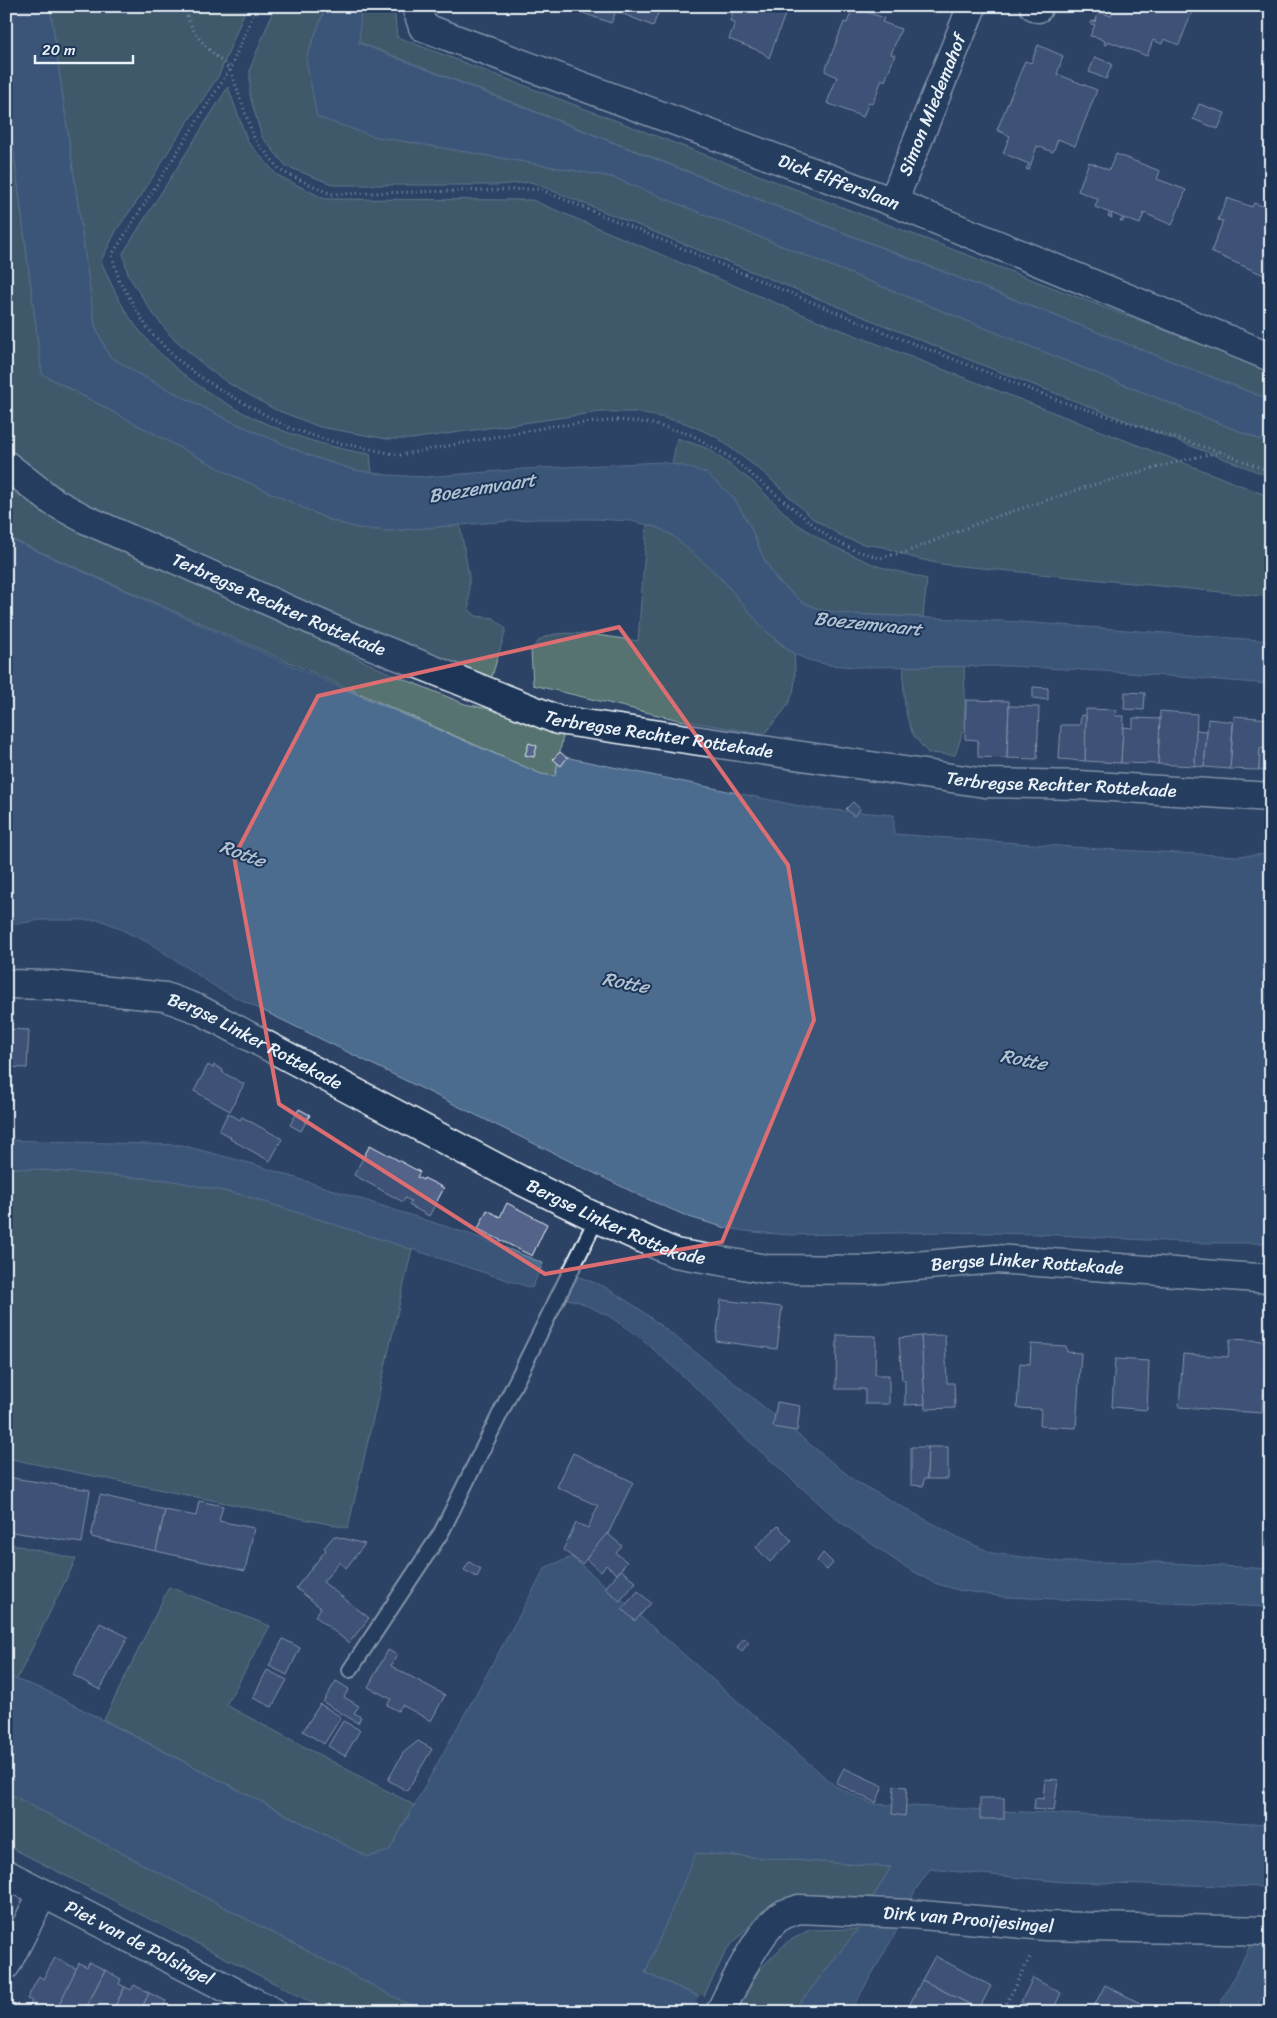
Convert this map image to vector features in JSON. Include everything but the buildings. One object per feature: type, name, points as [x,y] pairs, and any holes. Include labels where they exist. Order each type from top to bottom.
[{"type":"street","name":"Dick Elfferslaan","points":[[416,6],[423,28],[894,202],[1271,357]]},
{"type":"street","name":"Simon Miedemahof","points":[[894,202],[972,6]]},
{"type":"street","points":[[1034,6],[1038,8],[1039,6]]},
{"type":"street","name":"Terbregse Rechter Rottekade","points":[[6,465],[52,501],[85,519],[334,630],[558,720],[985,784],[1078,785],[1271,796]]},
{"type":"street","name":"Bergse Linker Rottekade","points":[[6,984],[51,985],[165,997],[198,1009],[524,1182],[597,1218],[675,1252],[766,1269],[870,1270],[996,1259],[1271,1279]]},
{"type":"street","name":"Piet van de Polsingel","points":[[6,1874],[273,2012]]},
{"type":"street","points":[[6,1965],[43,1893]]},
{"type":"street","name":"Dirk van Prooijesingel","points":[[720,2012],[741,1972],[770,1926],[784,1914],[799,1909],[910,1914],[1046,1926],[1261,1931]]},
{"type":"lane","points":[[350,1670],[441,1533],[597,1218]]},
{"type":"path","points":[[186,6],[186,15],[204,46],[230,69],[254,138],[281,171],[331,194],[540,189],[889,334],[1063,402],[1220,452],[1271,472]]},
{"type":"path","points":[[257,6],[230,69],[112,255],[119,280],[148,329],[174,356],[226,394],[288,428],[330,441],[400,455],[553,426],[619,420],[649,423],[692,435],[731,458],[831,539],[854,550],[880,558],[906,552],[989,519],[1093,485],[1220,452]]},
{"type":"path","points":[[1002,2012],[1046,1926]]},
{"type":"highlighted area","points":[[619,627],[788,865],[814,1020],[722,1242],[545,1274],[279,1104],[234,857],[318,696]]},
{"type":"green space","points":[[50,6],[247,6],[219,75],[141,196],[117,229],[101,261],[128,315],[149,342],[175,367],[204,389],[235,408],[268,424],[336,447],[370,454],[372,473],[354,470],[308,455],[228,420],[140,375],[109,356],[95,326]]},
{"type":"green space","points":[[275,6],[326,6],[306,59],[373,136],[612,177],[1271,444],[1271,477],[977,363],[531,182],[498,185],[334,185],[286,166],[262,137],[250,96],[250,69]]},
{"type":"green space","points":[[361,6],[394,6],[397,37],[1271,371],[1271,398],[1260,396],[358,42]]},
{"type":"green space","points":[[228,87],[248,142],[277,175],[325,199],[532,200],[816,320],[1271,497],[1271,597],[940,564],[911,557],[884,547],[863,544],[843,537],[812,518],[764,473],[715,436],[685,423],[655,416],[633,412],[600,412],[411,439],[387,439],[320,427],[274,409],[228,383],[206,367],[171,336],[151,311],[128,275],[123,253]]},
{"type":"green space","points":[[6,90],[42,374],[230,474],[330,520],[358,528],[389,531],[460,525],[469,577],[469,610],[476,616],[494,618],[506,629],[490,683],[135,535],[44,483],[6,452]]},
{"type":"green space","points":[[677,438],[709,449],[754,483],[794,522],[830,545],[877,566],[927,579],[923,617],[849,614],[821,610],[802,602],[777,580],[764,559],[749,524],[683,466],[672,464]]},
{"type":"green space","points":[[6,489],[149,558],[307,629],[327,644],[389,673],[465,704],[504,712],[566,720],[555,777],[541,774],[6,537]]},
{"type":"green space","points":[[647,524],[664,530],[680,540],[695,553],[724,582],[769,634],[794,654],[795,681],[791,699],[781,715],[764,734],[679,720],[533,685],[531,650],[545,637],[565,633],[638,641]]},
{"type":"green space","points":[[904,666],[964,666],[964,721],[955,755],[928,753],[913,734],[905,709]]},
{"type":"green space","points":[[6,1167],[169,1180],[243,1195],[412,1249],[348,1528],[6,1458]]},
{"type":"green space","points":[[6,1543],[76,1559],[16,1681],[6,1676]]},
{"type":"green space","points":[[169,1587],[270,1626],[226,1705],[414,1805],[389,1851],[368,1857],[104,1720]]},
{"type":"green space","points":[[6,1792],[423,2012],[330,2012],[6,1845]]},
{"type":"green space","points":[[695,1853],[891,1867],[873,1897],[801,1897],[763,1912],[727,1949],[703,1998],[645,1973]]},
{"type":"green space","points":[[858,1929],[793,2012],[737,2012],[759,1970],[786,1943],[809,1930]]},
{"type":"water","name":"Boezemvaart","points":[[50,6],[95,326],[109,356],[140,375],[228,420],[308,455],[354,470],[388,475],[425,477],[524,469],[661,462],[683,466],[706,473],[734,498],[749,524],[764,559],[777,580],[802,602],[821,610],[849,614],[1021,622],[1271,641],[1271,684],[1009,666],[854,667],[829,665],[808,660],[794,654],[763,628],[720,577],[672,535],[656,527],[632,521],[535,519],[389,531],[358,528],[330,520],[230,474],[42,374],[6,90],[6,7]]},
{"type":"water","points":[[326,6],[361,6],[359,43],[1260,396],[1271,398],[1271,444],[612,177],[373,136],[317,117],[306,59]]},
{"type":"water","name":"Rotte","points":[[6,537],[299,669],[541,774],[555,776],[560,756],[809,808],[894,815],[894,834],[1100,849],[1236,856],[1271,854],[1271,1243],[1200,1243],[1038,1234],[947,1232],[790,1235],[726,1228],[689,1217],[645,1198],[219,989],[151,944],[101,920],[40,920],[6,926]]},
{"type":"water","points":[[6,1140],[181,1145],[253,1164],[481,1238],[543,1263],[532,1288],[243,1195],[169,1180],[6,1167]]},
{"type":"water","points":[[567,1272],[605,1287],[638,1308],[717,1369],[855,1481],[961,1539],[992,1553],[1062,1562],[1156,1562],[1271,1569],[1271,1607],[1004,1597],[958,1590],[934,1583],[902,1565],[839,1521],[740,1433],[704,1395],[642,1339],[609,1316],[579,1302],[557,1296]]},
{"type":"water","points":[[572,1557],[835,1786],[873,1804],[1271,1825],[1271,1887],[1063,1882],[930,1869],[915,1891],[895,1934],[850,2012],[793,2012],[858,1929],[873,1897],[891,1867],[696,1853],[645,1973],[734,2012],[423,2012],[6,1792],[6,1676],[43,1689],[368,1857],[389,1851],[546,1567]]},
{"type":"water","points":[[1271,1905],[1271,1979],[1254,2012],[1216,2012]]},
{"type":"pier","points":[[700,1994],[735,2009],[736,2012],[691,2012]]}]
